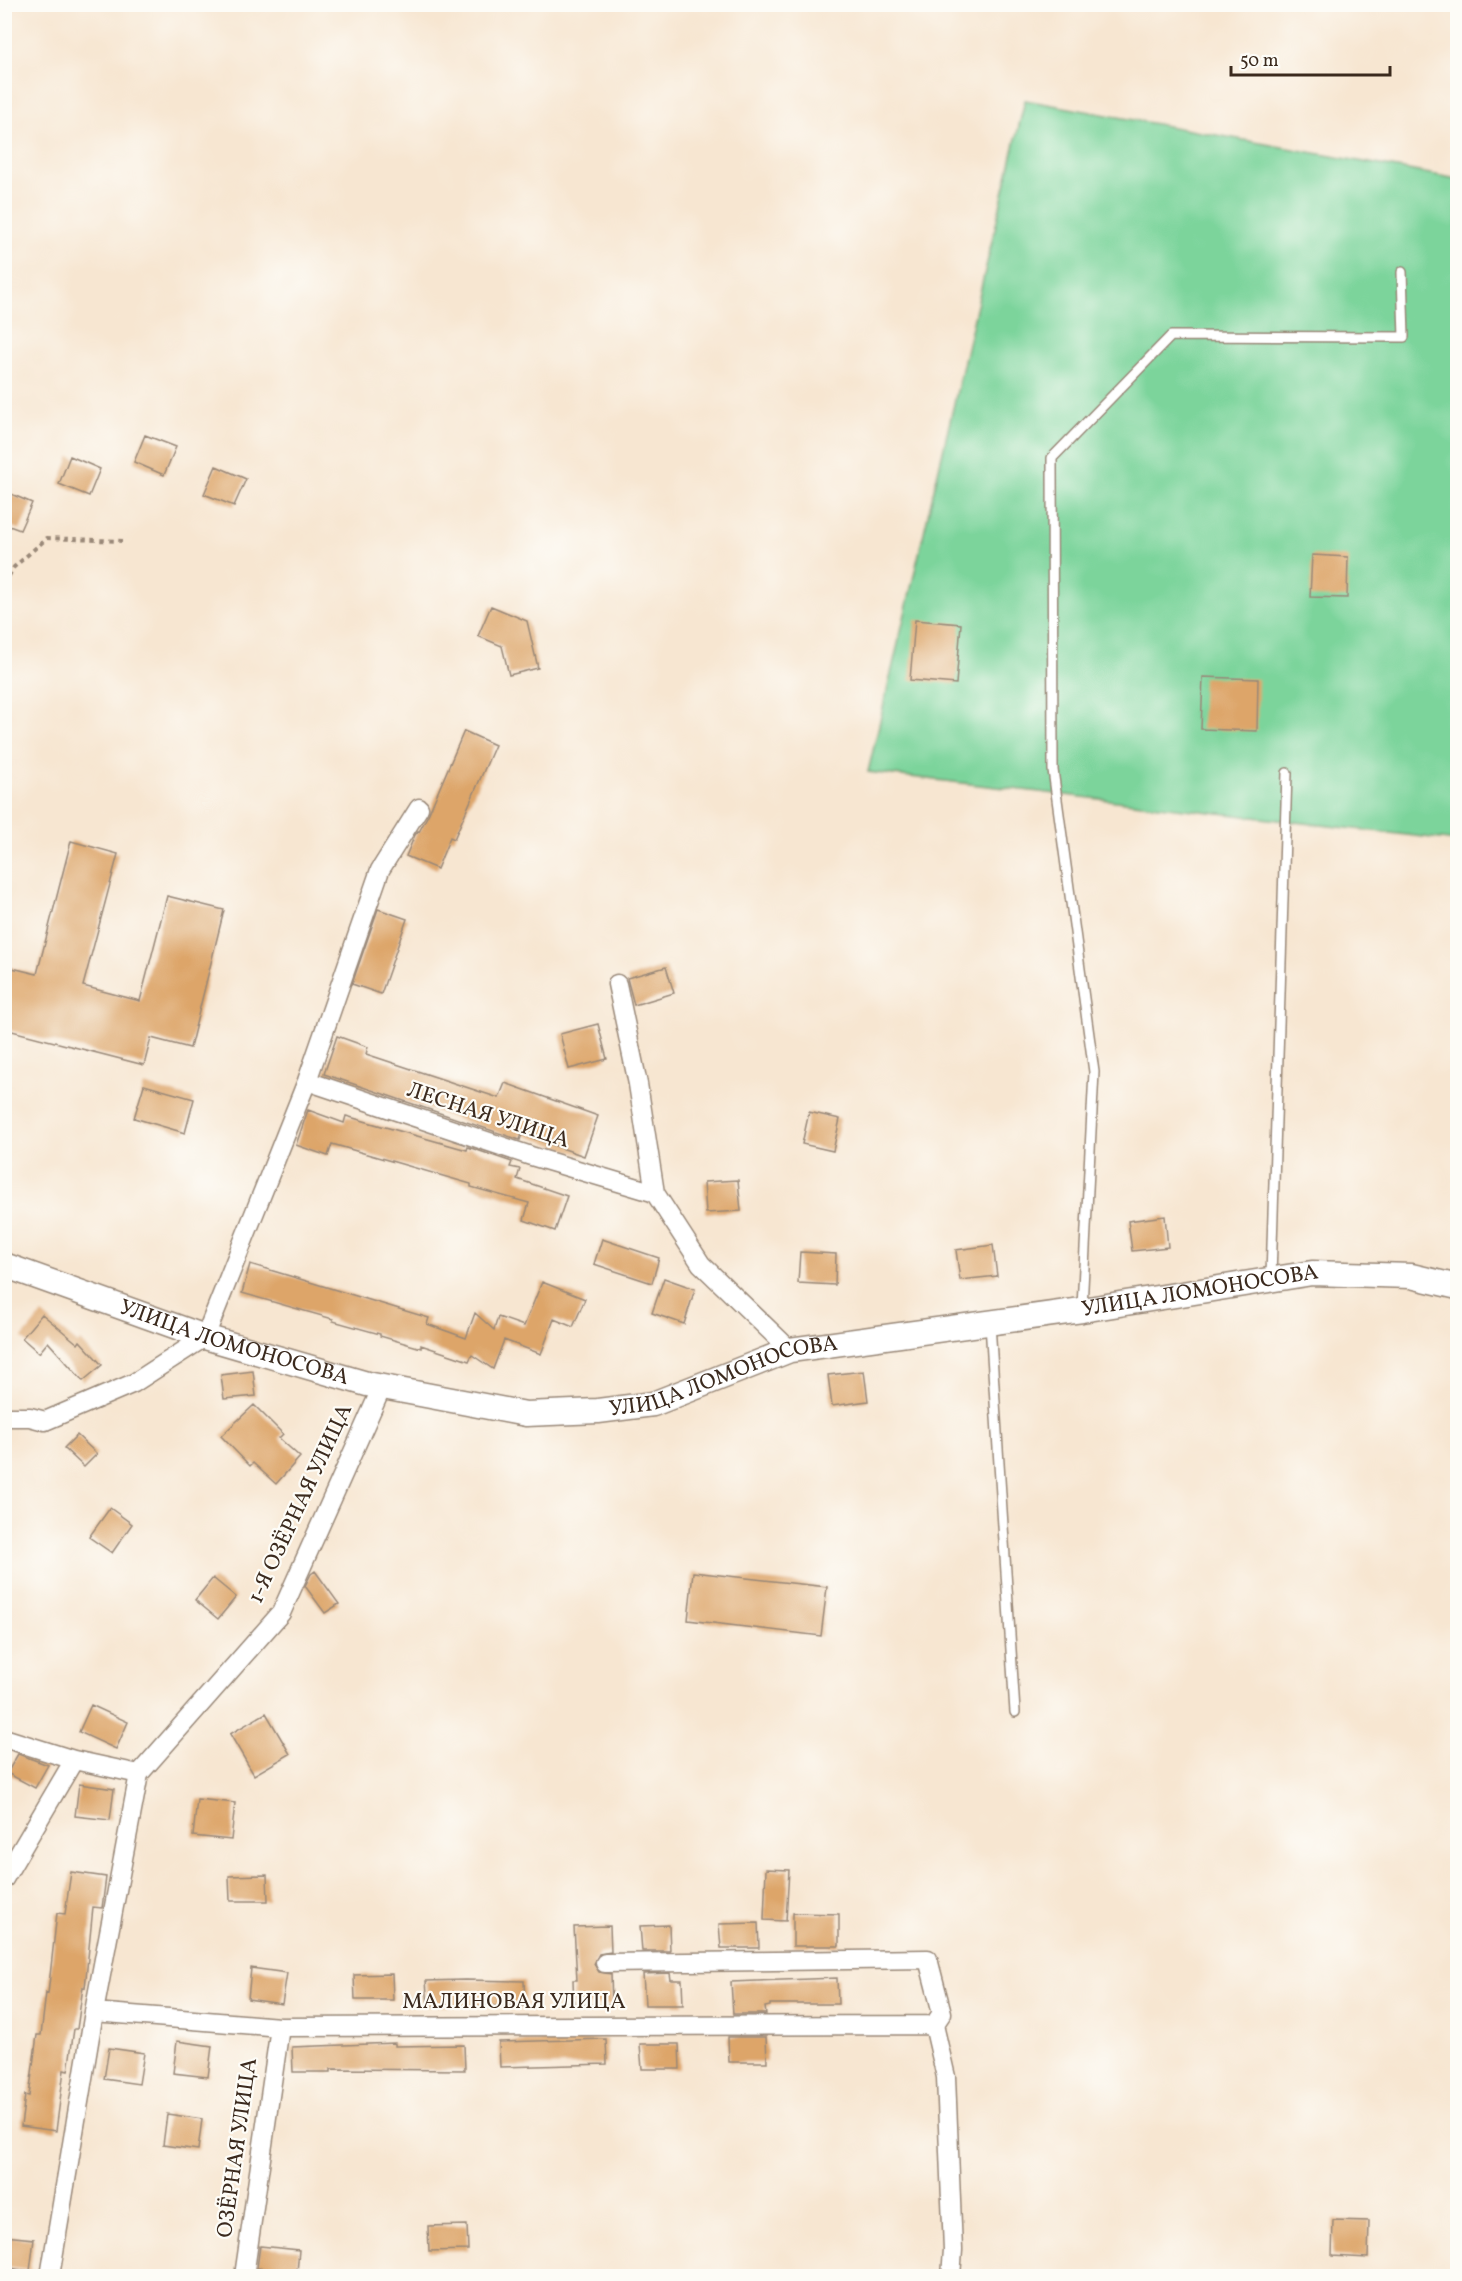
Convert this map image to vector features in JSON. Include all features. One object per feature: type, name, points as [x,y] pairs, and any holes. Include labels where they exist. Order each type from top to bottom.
[{"type":"street","points":[[4,1416],[30,1417],[45,1421],[134,1383],[205,1337],[307,1082],[380,870],[419,808]]},
{"type":"street","points":[[617,984],[638,1084],[655,1192],[701,1264],[790,1350]]},
{"type":"street","name":"ЛЕСНАЯ УЛИЦА","points":[[307,1082],[531,1156],[655,1192]]},
{"type":"street","name":"УЛИЦА ЛОМОНОСОВА","points":[[4,1265],[205,1337],[382,1387],[526,1414],[598,1411],[653,1404],[790,1350],[1082,1310],[1312,1273],[1411,1276],[1458,1287]]},
{"type":"street","name":"1-Я ОЗЁРНАЯ УЛИЦА","points":[[139,1774],[280,1613],[382,1387]]},
{"type":"street","points":[[4,1738],[74,1760],[139,1774],[94,2012],[51,2277]]},
{"type":"street","points":[[4,1879],[74,1760]]},
{"type":"street","points":[[605,1963],[928,1959],[942,2013],[934,2025],[946,2077],[951,2277]]},
{"type":"street","name":"МАЛИНОВАЯ УЛИЦА","points":[[94,2012],[280,2026],[934,2025]]},
{"type":"street","name":"ОЗЁРНАЯ УЛИЦА","points":[[244,2277],[280,2026]]},
{"type":"lane","points":[[1082,1310],[1094,1072],[1053,770],[1052,458],[1171,336],[1404,337],[1402,272]]},
{"type":"lane","points":[[1271,1280],[1287,773]]},
{"type":"lane","points":[[990,1322],[1015,1712]]},
{"type":"path","points":[[4,584],[14,567],[47,538],[122,541]]},
{"type":"green space","points":[[1025,100],[1457,179],[1457,841],[868,772]]},
{"type":"building","points":[[145,435],[176,447],[164,475],[134,462]]},
{"type":"building","points":[[70,456],[100,469],[89,496],[59,484]]},
{"type":"building","points":[[216,466],[246,479],[234,506],[204,494]]},
{"type":"building","points":[[4,491],[32,503],[20,530],[4,524]]},
{"type":"building","points":[[1312,555],[1348,557],[1347,598],[1310,597]]},
{"type":"building","points":[[491,606],[527,621],[538,668],[509,675],[502,646],[478,636]]},
{"type":"building","points":[[915,620],[961,624],[956,684],[910,680]]},
{"type":"building","points":[[1203,677],[1258,679],[1257,731],[1201,729]]},
{"type":"building","points":[[464,731],[495,745],[454,839],[450,837],[437,869],[406,856],[415,835],[429,813]]},
{"type":"building","points":[[71,841],[118,854],[83,986],[140,1001],[167,896],[224,910],[190,1048],[151,1038],[144,1065],[4,1029],[4,966],[37,974]]},
{"type":"building","points":[[378,909],[407,919],[381,994],[352,984]]},
{"type":"building","points":[[666,967],[674,993],[634,1005],[627,978]]},
{"type":"building","points":[[598,1024],[607,1059],[569,1069],[560,1034]]},
{"type":"building","points":[[337,1036],[368,1047],[366,1054],[499,1098],[505,1083],[598,1116],[584,1156],[522,1134],[520,1140],[324,1074]]},
{"type":"building","points":[[144,1085],[194,1099],[185,1133],[134,1118]]},
{"type":"building","points":[[308,1110],[344,1123],[346,1116],[467,1150],[468,1147],[512,1162],[510,1167],[520,1169],[517,1179],[567,1196],[555,1231],[524,1220],[529,1203],[332,1144],[328,1156],[296,1145]]},
{"type":"building","points":[[809,1112],[840,1119],[833,1151],[802,1144]]},
{"type":"building","points":[[738,1180],[741,1211],[706,1213],[704,1182]]},
{"type":"building","points":[[1165,1216],[1168,1247],[1132,1251],[1128,1221]]},
{"type":"building","points":[[602,1239],[659,1258],[652,1283],[594,1264]]},
{"type":"building","points":[[993,1245],[997,1276],[960,1280],[956,1250]]},
{"type":"building","points":[[800,1252],[836,1254],[835,1285],[798,1283]]},
{"type":"building","points":[[250,1264],[429,1318],[427,1324],[466,1338],[475,1313],[494,1330],[498,1317],[524,1326],[542,1282],[585,1299],[573,1327],[554,1319],[541,1354],[504,1340],[493,1369],[472,1355],[469,1361],[242,1293]]},
{"type":"building","points":[[664,1278],[695,1289],[684,1324],[652,1313]]},
{"type":"building","points":[[42,1314],[78,1344],[80,1341],[102,1365],[83,1381],[48,1342],[39,1353],[22,1338]]},
{"type":"building","points":[[253,1371],[256,1396],[224,1399],[221,1375]]},
{"type":"building","points":[[864,1371],[868,1401],[832,1406],[828,1375]]},
{"type":"building","points":[[254,1405],[283,1434],[279,1438],[300,1457],[276,1484],[253,1463],[250,1466],[221,1436]]},
{"type":"building","points":[[77,1435],[97,1454],[84,1467],[64,1448]]},
{"type":"building","points":[[110,1508],[132,1524],[112,1553],[89,1537]]},
{"type":"building","points":[[315,1571],[339,1604],[325,1613],[305,1586]]},
{"type":"building","points":[[693,1572],[827,1587],[821,1636],[688,1620]]},
{"type":"building","points":[[213,1578],[236,1597],[218,1619],[195,1600]]},
{"type":"building","points":[[91,1705],[128,1722],[116,1749],[79,1732]]},
{"type":"building","points":[[266,1713],[290,1754],[254,1775],[230,1734]]},
{"type":"building","points":[[18,1754],[48,1765],[35,1788],[7,1773]]},
{"type":"building","points":[[79,1784],[114,1789],[110,1820],[75,1816]]},
{"type":"building","points":[[197,1799],[235,1803],[231,1840],[193,1836]]},
{"type":"building","points":[[766,1869],[789,1870],[786,1921],[764,1920]]},
{"type":"building","points":[[71,1872],[106,1877],[102,1908],[93,1907],[85,1988],[83,1987],[77,2029],[74,2029],[68,2071],[64,2070],[56,2131],[21,2126],[25,2095],[29,2096],[37,2035],[41,2035],[46,1993],[48,1994],[57,1913],[65,1914]]},
{"type":"building","points":[[267,1875],[268,1901],[230,1901],[229,1876]]},
{"type":"building","points":[[793,1913],[839,1914],[839,1946],[793,1946]]},
{"type":"building","points":[[758,1923],[759,1948],[721,1948],[719,1924]]},
{"type":"building","points":[[669,1925],[670,1951],[642,1951],[640,1926]]},
{"type":"building","points":[[610,1926],[611,1952],[599,1954],[594,1964],[599,1972],[611,1974],[612,2005],[574,2005],[573,1980],[577,1980],[574,1927]]},
{"type":"building","points":[[251,1968],[287,1973],[282,2004],[248,1999]]},
{"type":"building","points":[[670,1973],[671,1980],[682,1980],[683,2005],[645,2005],[643,1974]]},
{"type":"building","points":[[392,1974],[393,2000],[355,2000],[354,1975]]},
{"type":"building","points":[[837,1978],[838,2004],[770,2004],[765,2007],[766,2014],[733,2014],[731,1982]]},
{"type":"building","points":[[426,1981],[524,1981],[525,2006],[428,2006]]},
{"type":"building","points":[[728,2037],[766,2037],[767,2062],[729,2062]]},
{"type":"building","points":[[606,2039],[607,2064],[500,2067],[499,2042]]},
{"type":"building","points":[[177,2041],[212,2046],[208,2077],[173,2073]]},
{"type":"building","points":[[395,2043],[395,2046],[464,2045],[465,2070],[331,2069],[331,2072],[293,2072],[292,2047]]},
{"type":"building","points":[[640,2044],[679,2044],[680,2069],[642,2069]]},
{"type":"building","points":[[109,2048],[144,2053],[139,2084],[104,2079]]},
{"type":"building","points":[[167,2114],[202,2119],[198,2150],[163,2145]]},
{"type":"building","points":[[1333,2220],[1369,2221],[1368,2258],[1332,2256]]},
{"type":"building","points":[[467,2225],[468,2250],[429,2251],[428,2226]]},
{"type":"building","points":[[4,2236],[34,2239],[30,2271],[4,2267]]},
{"type":"building","points":[[260,2246],[299,2250],[297,2272],[257,2268]]}]
